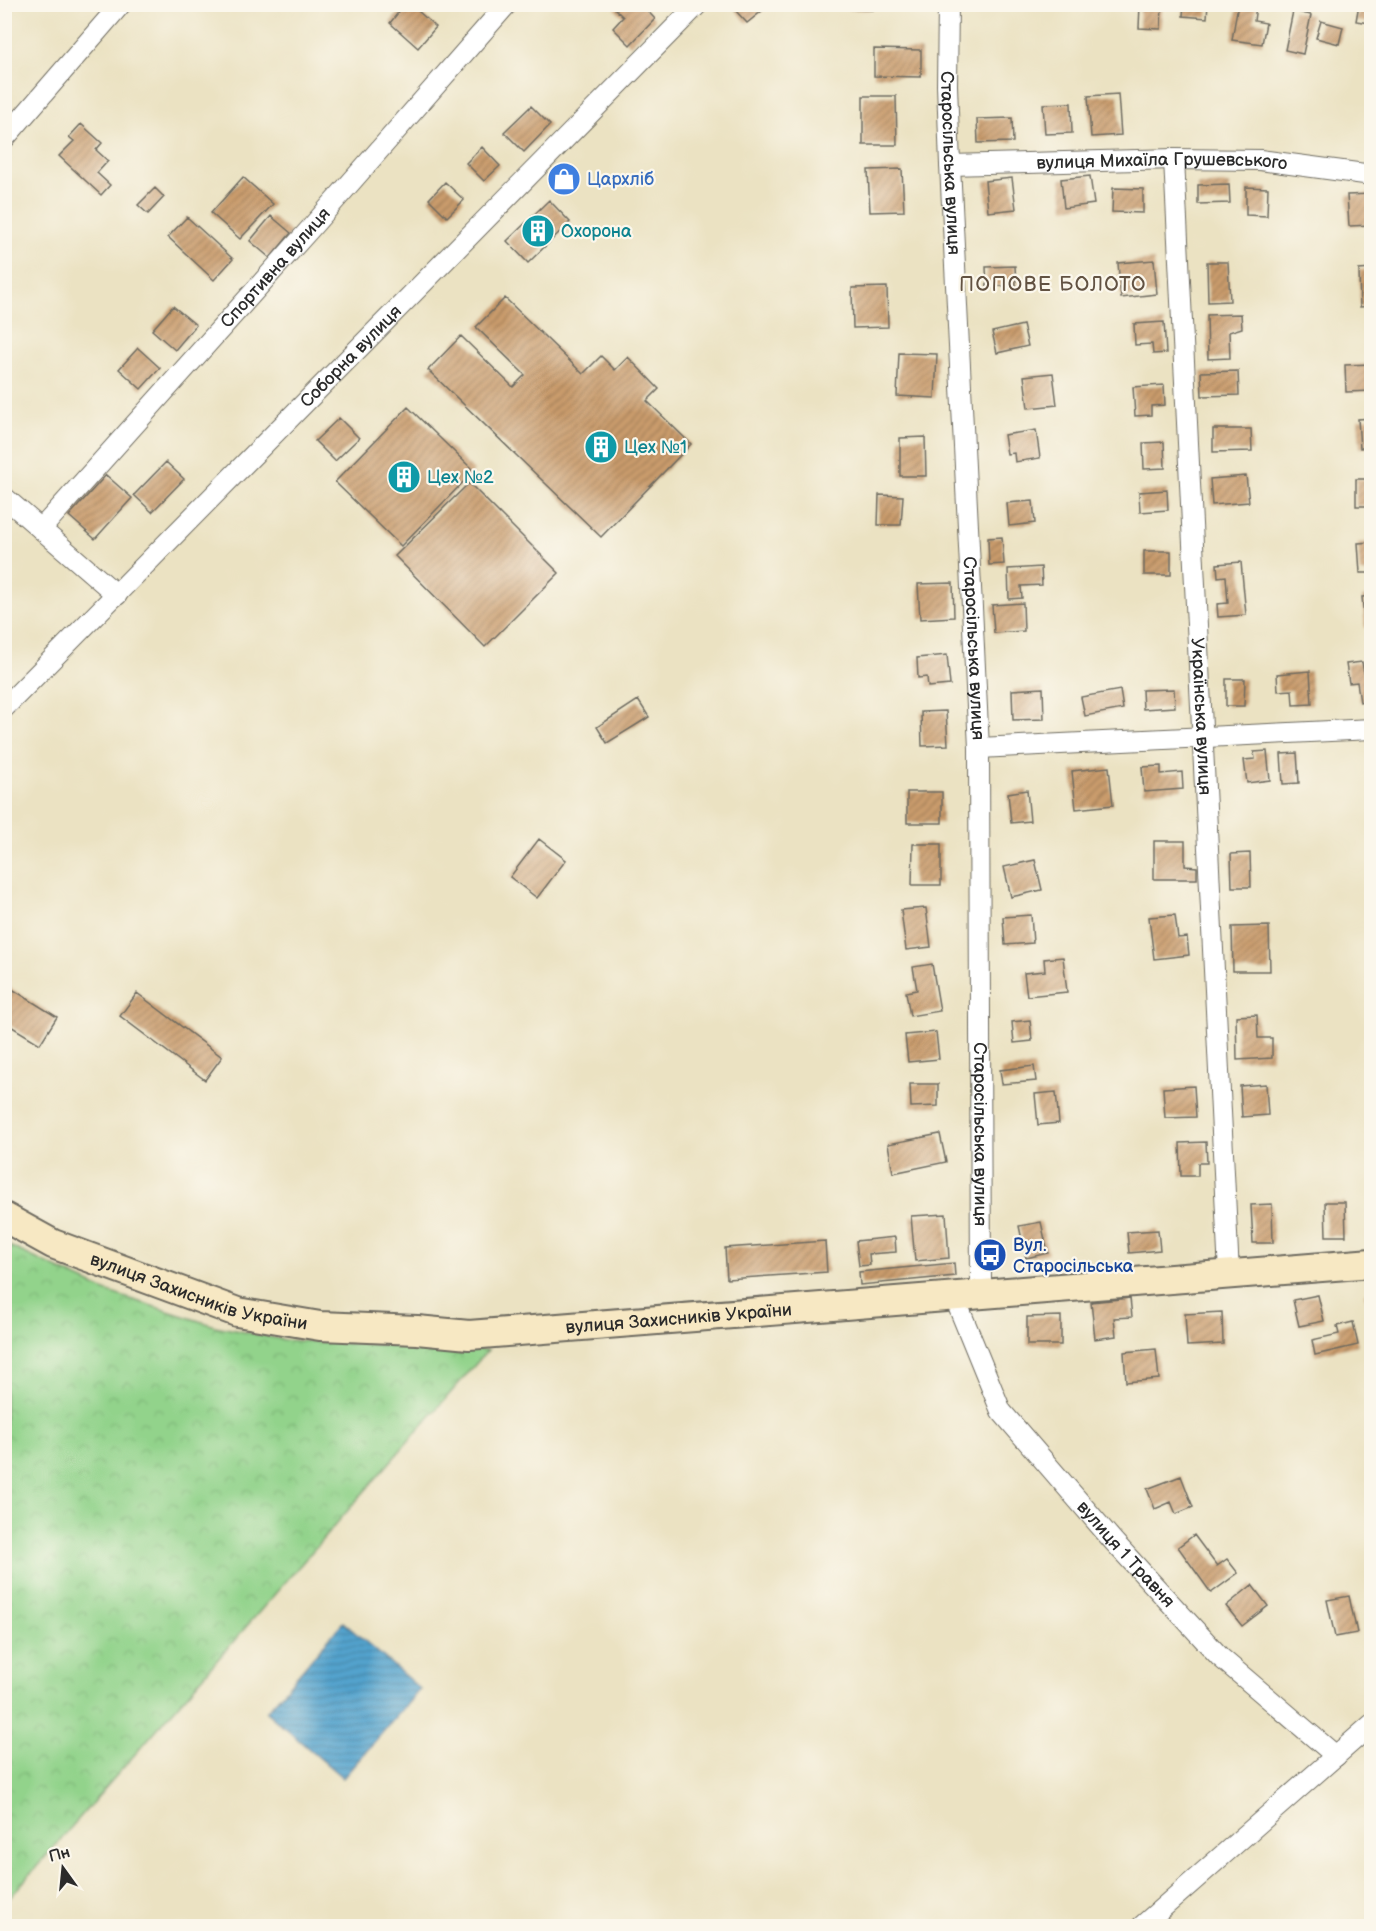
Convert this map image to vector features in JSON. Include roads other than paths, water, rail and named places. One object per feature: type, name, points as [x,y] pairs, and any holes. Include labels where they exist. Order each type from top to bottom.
[{"type":"street","points":[[4,139],[11,118],[121,4]]},
{"type":"street","name":"Спортивна вулиця","points":[[41,529],[507,4]]},
{"type":"street","name":"Соборна вулиця","points":[[4,708],[698,4]]},
{"type":"street","name":"Старосільська вулиця","points":[[948,4],[947,85],[950,165],[979,747],[968,1295]]},
{"type":"street","name":"вулиця Михаїла Грушевського","points":[[950,165],[1174,159],[1260,160],[1371,175]]},
{"type":"street","name":"Українська вулиця","points":[[1174,159],[1229,1274]]},
{"type":"street","points":[[4,497],[117,595]]},
{"type":"street","points":[[979,747],[1371,729]]},
{"type":"street","name":"вулиця Захисників України","points":[[4,1217],[53,1244],[237,1312],[320,1326],[469,1335],[1371,1263]]},
{"type":"street","name":"вулиця 1 Травня","points":[[968,1295],[1001,1411],[1114,1542],[1220,1657],[1336,1756]]},
{"type":"street","points":[[1142,1926],[1371,1724]]},
{"type":"water","points":[[343,1622],[420,1689],[343,1778],[266,1712]]},
{"type":"place","name":"Цархліб","points":[[564,179]]},
{"type":"place","name":"Охорона","points":[[538,231]]},
{"type":"place","name":"Цех №1","points":[[601,447]]},
{"type":"place","name":"Цех №2","points":[[404,477]]},
{"type":"place","name":"Вул. Старосільська","points":[[990,1255]]},
{"type":"district","name":"ПОПОВЕ БОЛОТО","points":[[1053,285]]}]
